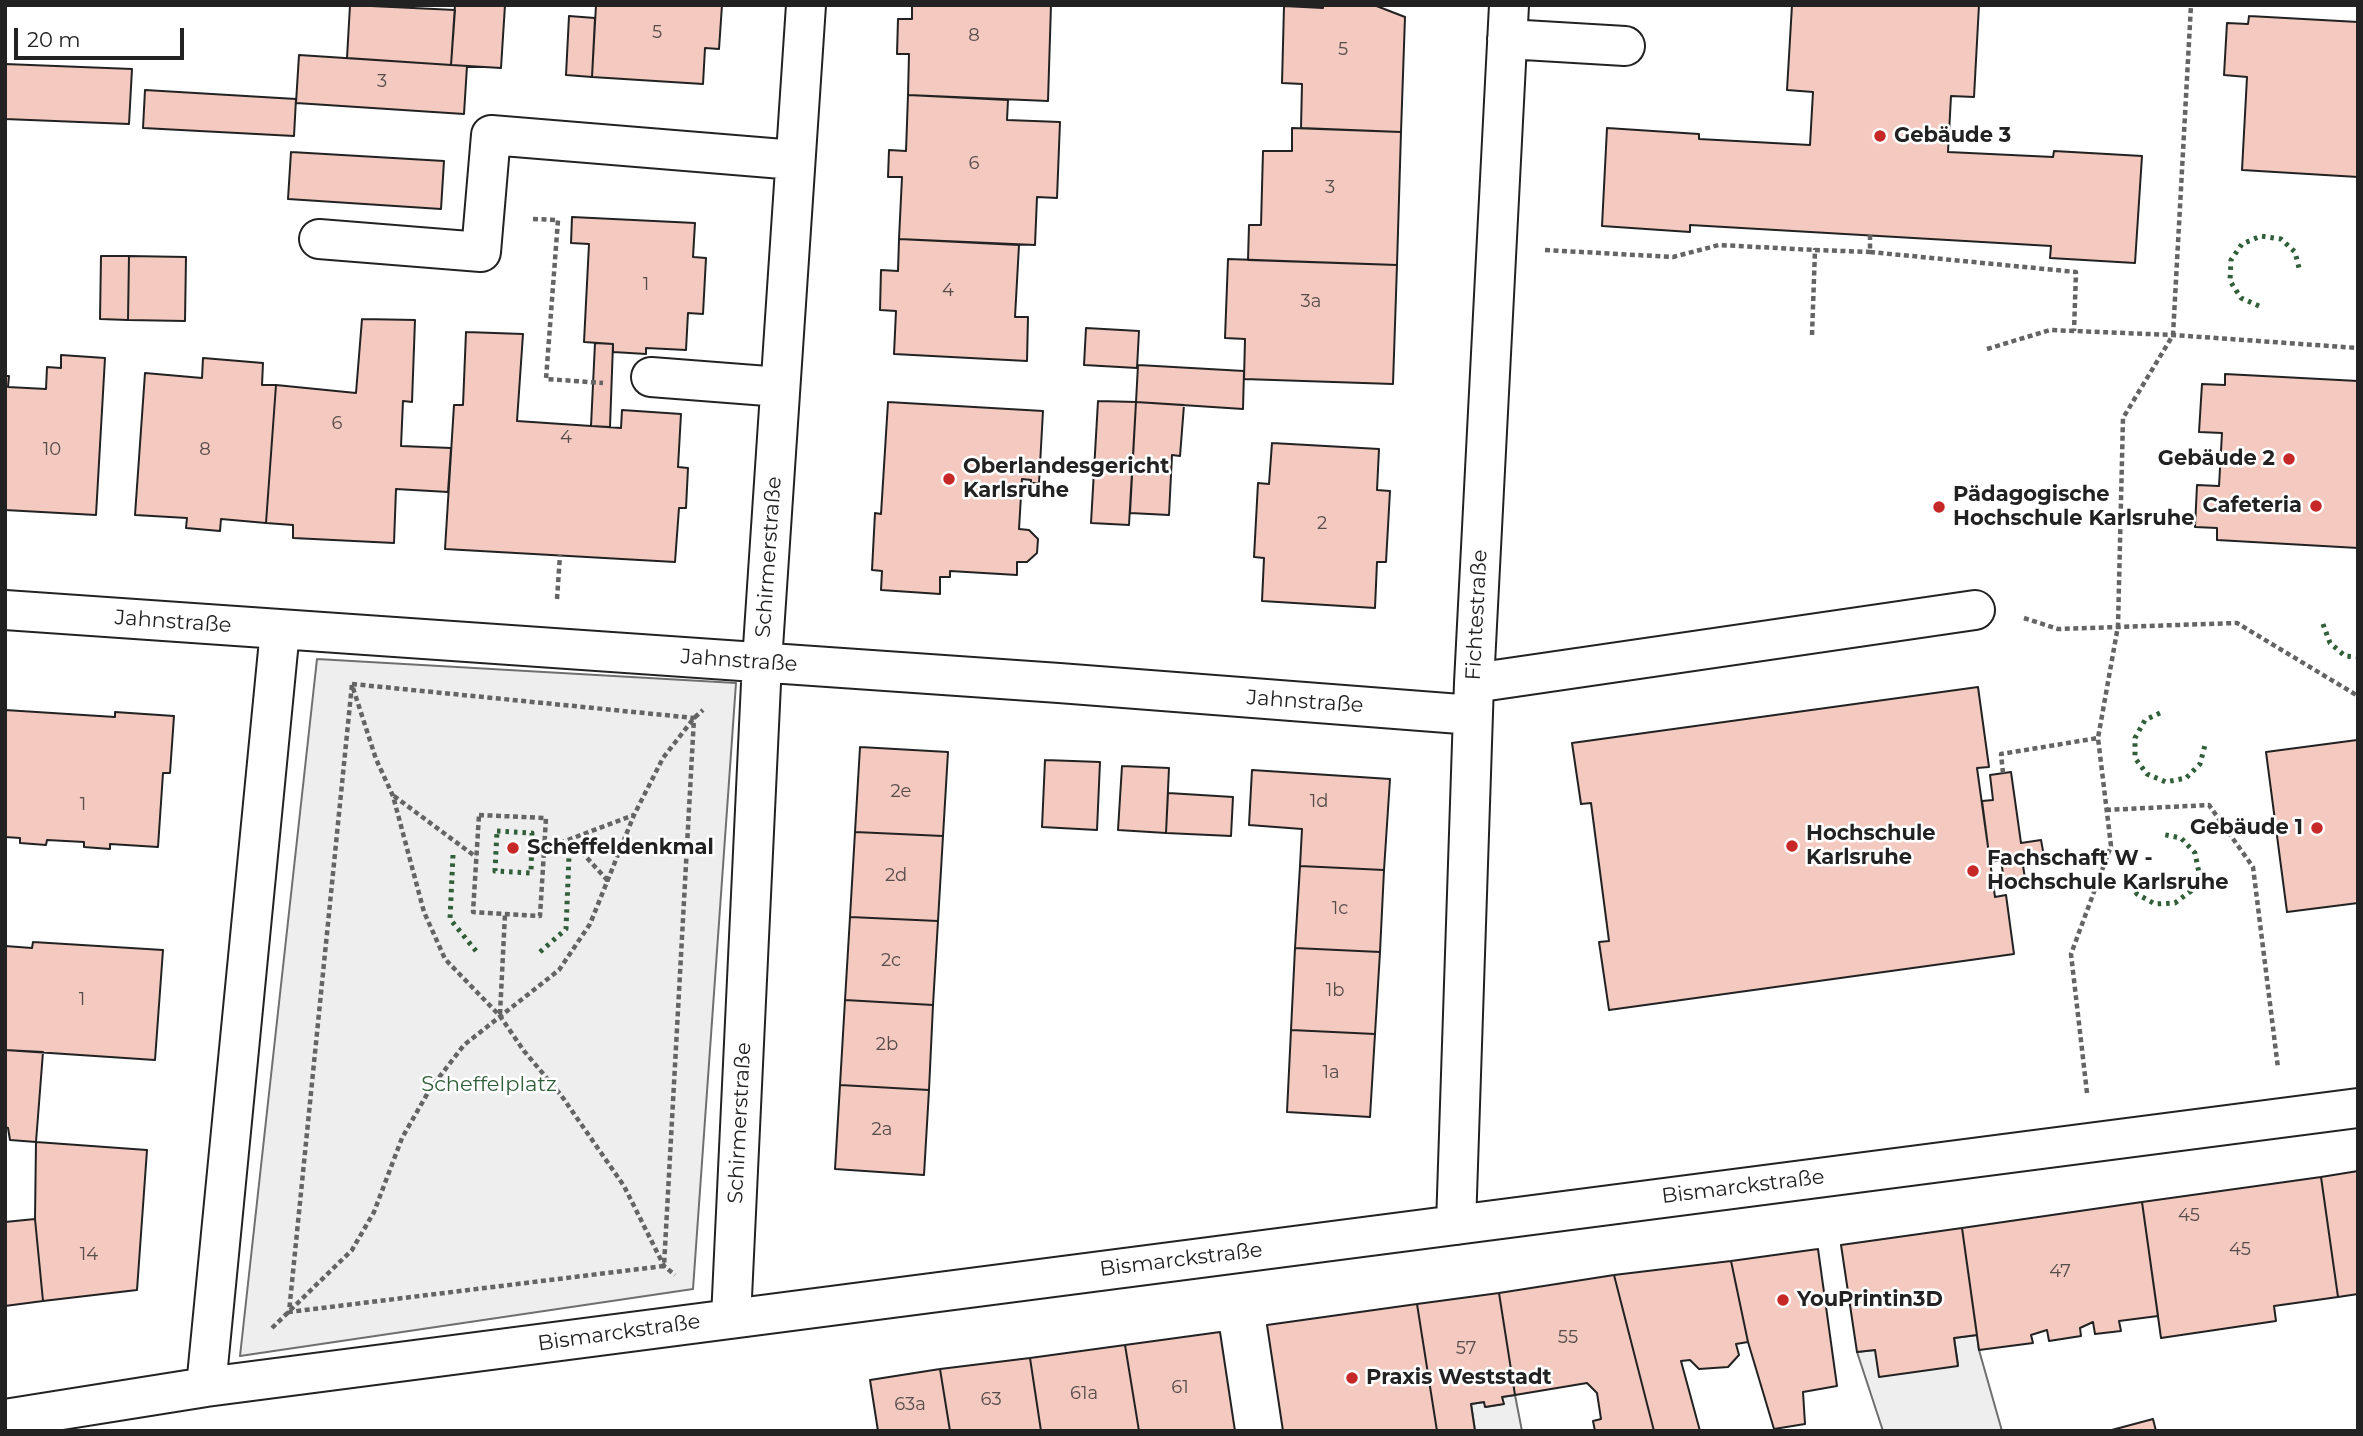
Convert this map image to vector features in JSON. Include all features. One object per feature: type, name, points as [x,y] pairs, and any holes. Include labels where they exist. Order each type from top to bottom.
[{"type":"street","name":"Schirmerstraße","points":[[731,1318],[762,662],[806,5]]},
{"type":"street","points":[[1508,22],[1625,46]]},
{"type":"street","name":"Fichtestraße","points":[[1456,1225],[1473,699],[1508,22]]},
{"type":"street","points":[[319,239],[481,253],[491,135],[795,160]]},
{"type":"street","points":[[651,377],[780,387]]},
{"type":"street","name":"Jahnstraße","points":[[5,610],[762,662],[1473,699],[1975,610]]},
{"type":"street","points":[[206,1387],[279,630]]},
{"type":"street","name":"Bismarckstraße","points":[[5,1419],[206,1387],[2358,1108]]},
{"type":"path","points":[[2094,1141],[2071,954],[2110,846],[2098,738],[2118,626],[2123,418],[2173,335],[2191,5]]},
{"type":"path","points":[[484,216],[558,220],[546,379],[634,384],[651,377]]},
{"type":"path","points":[[1870,236],[1870,253]]},
{"type":"path","points":[[1496,247],[1673,257],[1719,245],[1870,253],[2076,272],[2074,331]]},
{"type":"path","points":[[1812,335],[1815,250]]},
{"type":"path","points":[[1987,349],[2050,330],[2173,335],[2358,348]]},
{"type":"path","points":[[558,587],[560,555]]},
{"type":"path","points":[[1975,610],[1992,608],[2058,629],[2237,623],[2358,696]]},
{"type":"path","points":[[352,684],[694,718]]},
{"type":"path","points":[[352,684],[376,759],[393,796],[424,912],[444,959],[500,1016],[524,1051],[561,1095],[624,1186],[664,1266]]},
{"type":"path","points":[[289,1312],[352,684]]},
{"type":"path","points":[[289,1312],[352,1250],[374,1212],[402,1138],[430,1089],[464,1045],[559,970],[590,924],[634,815],[663,758],[694,718]]},
{"type":"path","points":[[664,1266],[694,718]]},
{"type":"path","points":[[2003,773],[2001,754],[2098,738]]},
{"type":"path","points":[[393,796],[476,857]]},
{"type":"path","points":[[2106,810],[2208,805],[2253,867],[2284,1117]]},
{"type":"path","points":[[479,815],[546,818],[544,849],[540,916],[473,912],[479,815]]},
{"type":"path","points":[[544,849],[634,815]]},
{"type":"path","points":[[570,839],[608,881]]},
{"type":"path","points":[[500,1016],[505,914]]},
{"type":"path","points":[[289,1312],[664,1266]]},
{"type":"green space","name":"Scheffelplatz","points":[[317,659],[736,683],[693,1289],[240,1356]]},
{"type":"green space","points":[[1977,1335],[2002,1431],[1883,1431],[1857,1352],[1875,1350],[1958,1365],[1954,1338]]},
{"type":"green space","points":[[1515,1395],[1522,1431],[1475,1431],[1471,1404],[1484,1402],[1486,1407],[1503,1404],[1502,1397]]},
{"type":"building","points":[[350,5],[455,10],[451,65],[347,58]]},
{"type":"building","points":[[455,5],[505,5],[501,68],[451,65]]},
{"type":"building","points":[[596,5],[722,5],[719,49],[705,48],[703,84],[592,77]]},
{"type":"building","points":[[912,5],[1051,5],[1048,101],[908,95],[909,54],[897,54],[898,19],[912,19]]},
{"type":"building","points":[[1323,5],[1374,5],[1405,17],[1401,132],[1301,128],[1302,84],[1282,83],[1284,6],[1323,8]]},
{"type":"building","name":"Gebäude 3","points":[[1792,5],[1979,5],[1974,97],[1951,96],[1948,152],[2053,157],[2054,151],[2142,156],[2135,263],[2050,258],[2051,246],[1690,225],[1690,232],[1602,226],[1607,128],[1699,134],[1699,139],[1810,145],[1813,92],[1787,90]]},
{"type":"building","points":[[569,16],[595,18],[592,77],[566,75]]},
{"type":"building","points":[[2249,16],[2358,22],[2358,177],[2242,170],[2247,77],[2224,75],[2227,23],[2248,24]]},
{"type":"building","points":[[299,55],[467,66],[464,114],[296,103]]},
{"type":"building","points":[[5,64],[132,69],[129,124],[5,119]]},
{"type":"building","points":[[145,90],[296,99],[294,136],[143,128]]},
{"type":"building","points":[[908,95],[1008,100],[1007,120],[1060,122],[1057,198],[1037,197],[1035,245],[899,239],[902,177],[888,177],[889,150],[906,151]]},
{"type":"building","points":[[1292,128],[1401,132],[1397,265],[1248,260],[1249,225],[1261,225],[1263,151],[1292,151]]},
{"type":"building","points":[[291,152],[444,161],[441,209],[288,199]]},
{"type":"building","points":[[572,217],[695,223],[693,257],[706,258],[703,314],[688,313],[686,350],[646,348],[646,354],[613,352],[613,344],[584,342],[589,244],[571,243]]},
{"type":"building","points":[[899,239],[1019,245],[1015,317],[1028,317],[1027,361],[894,354],[896,311],[880,310],[881,270],[898,271]]},
{"type":"building","points":[[101,256],[129,256],[128,320],[100,319]]},
{"type":"building","points":[[129,256],[186,257],[185,321],[128,320]]},
{"type":"building","points":[[1228,259],[1397,265],[1393,384],[1244,379],[1245,339],[1225,338]]},
{"type":"building","points":[[362,319],[415,320],[412,402],[403,401],[401,446],[451,448],[448,492],[396,489],[394,543],[293,538],[293,525],[266,523],[276,385],[356,393]]},
{"type":"building","points":[[1086,328],[1139,331],[1137,368],[1084,365]]},
{"type":"building","points":[[466,332],[523,334],[517,421],[621,428],[622,410],[681,414],[678,467],[688,468],[686,508],[679,508],[675,562],[445,549],[454,405],[463,405]]},
{"type":"building","points":[[595,343],[613,344],[610,427],[591,426]]},
{"type":"building","points":[[61,355],[105,358],[96,515],[5,510],[5,376],[9,376],[8,387],[46,389],[47,367],[61,368]]},
{"type":"building","points":[[203,358],[263,363],[262,385],[276,385],[266,523],[221,519],[220,531],[186,528],[187,518],[135,515],[145,373],[202,378]]},
{"type":"building","points":[[1138,365],[1244,371],[1243,409],[1136,402]]},
{"type":"building","name":"Gebäude 2","points":[[2225,374],[2358,381],[2358,548],[2217,540],[2217,528],[2195,527],[2197,485],[2219,486],[2222,433],[2199,432],[2202,384],[2225,385]]},
{"type":"building","points":[[1098,401],[1136,402],[1129,525],[1091,523]]},
{"type":"building","points":[[888,402],[1043,411],[1039,483],[1022,479],[1019,529],[1029,530],[1038,539],[1037,553],[1027,562],[1017,562],[1017,575],[950,571],[950,577],[940,577],[940,594],[881,590],[882,571],[872,570],[875,513],[881,514]]},
{"type":"building","points":[[1136,402],[1184,405],[1180,456],[1172,455],[1169,515],[1130,513]]},
{"type":"building","points":[[1272,443],[1379,449],[1377,490],[1390,491],[1386,562],[1377,562],[1375,608],[1262,601],[1264,558],[1254,557],[1258,483],[1269,484]]},
{"type":"building","name":"Hochschule Karlsruhe","points":[[1978,687],[1989,767],[1977,768],[1995,897],[2006,895],[2014,954],[1609,1010],[1599,942],[1609,941],[1591,803],[1581,804],[1572,743]]},
{"type":"building","points":[[5,710],[115,717],[115,712],[174,716],[170,773],[163,773],[158,847],[110,844],[110,849],[84,847],[84,842],[47,840],[46,845],[20,843],[20,838],[5,837]]},
{"type":"building","name":"Gebäude 1","points":[[2357,740],[2358,903],[2287,912],[2266,752]]},
{"type":"building","points":[[860,747],[948,752],[943,836],[855,832]]},
{"type":"building","points":[[1045,760],[1100,762],[1097,830],[1042,827]]},
{"type":"building","points":[[1122,766],[1169,768],[1166,833],[1118,830]]},
{"type":"building","points":[[1252,770],[1390,779],[1384,870],[1300,866],[1302,829],[1249,825]]},
{"type":"building","points":[[2011,772],[2021,843],[2041,840],[2044,856],[2022,859],[2026,885],[2005,888],[2001,860],[1990,862],[1982,801],[1993,800],[1990,775]]},
{"type":"building","points":[[1168,793],[1233,797],[1231,836],[1166,833]]},
{"type":"building","points":[[855,832],[943,836],[938,921],[850,917]]},
{"type":"building","points":[[1300,866],[1384,870],[1380,952],[1295,948]]},
{"type":"building","points":[[850,917],[938,921],[933,1005],[845,1000]]},
{"type":"building","points":[[33,942],[163,950],[155,1060],[5,1050],[5,946],[32,948]]},
{"type":"building","points":[[1295,948],[1380,952],[1375,1034],[1291,1030]]},
{"type":"building","points":[[845,1000],[933,1005],[929,1090],[840,1085]]},
{"type":"building","points":[[1291,1030],[1375,1034],[1370,1117],[1287,1112]]},
{"type":"building","points":[[5,1050],[43,1052],[36,1142],[10,1140],[8,1128],[5,1127]]},
{"type":"building","points":[[840,1085],[929,1090],[924,1175],[835,1169]]},
{"type":"building","points":[[36,1142],[147,1150],[137,1290],[43,1301],[35,1219]]},
{"type":"building","points":[[2358,1171],[2358,1294],[2338,1297],[2321,1177]]},
{"type":"building","points":[[2321,1177],[2338,1297],[2274,1306],[2276,1321],[2161,1338],[2142,1202]]},
{"type":"building","points":[[2142,1202],[2158,1316],[2119,1321],[2121,1331],[2095,1334],[2093,1322],[2080,1328],[2081,1336],[2049,1341],[2047,1330],[2031,1335],[2033,1343],[1979,1350],[1962,1228]]},
{"type":"building","points":[[35,1219],[43,1301],[5,1306],[5,1222]]},
{"type":"building","points":[[1962,1228],[1977,1335],[1954,1338],[1958,1366],[1879,1377],[1875,1350],[1857,1352],[1841,1245]]},
{"type":"building","points":[[1818,1249],[1837,1386],[1803,1392],[1805,1424],[1774,1429],[1748,1342],[1731,1261]]},
{"type":"building","points":[[1731,1261],[1748,1342],[1736,1344],[1739,1355],[1728,1367],[1699,1369],[1690,1360],[1681,1361],[1700,1431],[1654,1431],[1614,1275]]},
{"type":"building","points":[[1614,1275],[1654,1431],[1595,1431],[1593,1421],[1601,1419],[1597,1393],[1587,1383],[1515,1395],[1499,1293]]},
{"type":"building","points":[[1499,1293],[1515,1395],[1502,1397],[1504,1404],[1485,1407],[1484,1402],[1471,1404],[1475,1431],[1437,1431],[1417,1304]]},
{"type":"building","name":"Praxis Weststadt","points":[[1417,1304],[1437,1431],[1283,1431],[1267,1325]]},
{"type":"building","points":[[1220,1332],[1235,1431],[1139,1431],[1125,1345]]},
{"type":"building","points":[[1125,1345],[1139,1431],[1041,1431],[1030,1358]]},
{"type":"building","points":[[1030,1358],[1041,1431],[950,1431],[940,1369]]},
{"type":"building","points":[[940,1369],[950,1431],[878,1431],[870,1380]]},
{"type":"building","points":[[2153,1419],[2156,1431],[2108,1431]]},
{"type":"hedge","points":[[2259,306],[2241,298],[2230,281],[2231,260],[2242,244],[2261,236],[2281,239],[2295,252],[2300,272]]},
{"type":"hedge","points":[[2323,624],[2330,643],[2345,656],[2358,657]]},
{"type":"hedge","points":[[2160,713],[2145,720],[2135,738],[2135,758],[2147,774],[2166,782],[2186,778],[2200,764],[2205,745]]},
{"type":"hedge","points":[[497,831],[532,833],[531,873],[495,871],[497,831]]},
{"type":"hedge","points":[[2128,877],[2137,894],[2155,904],[2175,903],[2191,891],[2199,873],[2195,853],[2181,838],[2161,834]]},
{"type":"hedge","points":[[453,855],[450,919],[476,951]]},
{"type":"hedge","points":[[540,952],[566,929],[569,856]]},
{"type":"place","name":"Gebäude 3","points":[[1880,136]]},
{"type":"place","name":"Gebäude 2","points":[[2289,459]]},
{"type":"place","name":"Oberlandesgericht Karlsruhe","points":[[949,479]]},
{"type":"place","name":"Cafeteria","points":[[2316,506]]},
{"type":"place","name":"Pädagogische Hochschule Karlsruhe","points":[[1939,507]]},
{"type":"place","name":"Gebäude 1","points":[[2317,828]]},
{"type":"place","name":"Hochschule Karlsruhe","points":[[1792,846]]},
{"type":"place","name":"Scheffeldenkmal","points":[[513,848]]},
{"type":"place","name":"Fachschaft W - Hochschule Karlsruhe","points":[[1973,871]]},
{"type":"place","name":"YouPrintin3D","points":[[1783,1300]]},
{"type":"place","name":"Praxis Weststadt","points":[[1352,1378]]}]
